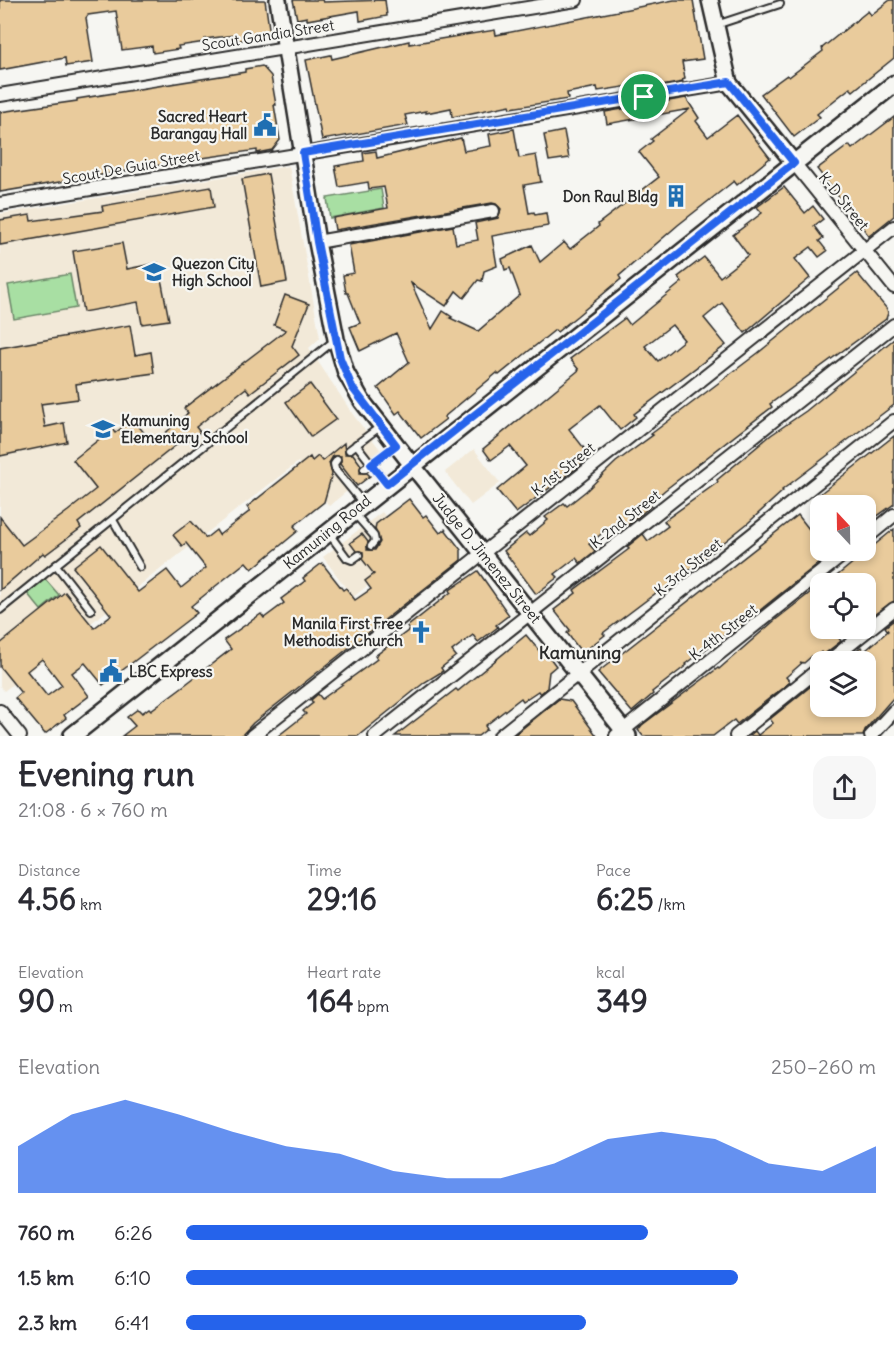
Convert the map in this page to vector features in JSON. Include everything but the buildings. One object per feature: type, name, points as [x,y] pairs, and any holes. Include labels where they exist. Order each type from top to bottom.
[{"type":"main road","name":"Kamuning Road","points":[[72,736],[894,84]]},
{"type":"street","name":"Judge D. Jimenez Street","points":[[278,0],[317,242],[340,358],[352,387],[579,673],[622,734]]},
{"type":"street","name":"Scout Gandia Street","points":[[0,95],[576,0]]},
{"type":"street","points":[[711,0],[714,26],[729,82],[794,163]]},
{"type":"street","name":"Scout De Guia Street","points":[[0,204],[729,82]]},
{"type":"street","name":"K-D Street","points":[[794,163],[894,287]]},
{"type":"street","points":[[317,242],[493,211]]},
{"type":"street","name":"K-1st Street","points":[[252,736],[894,227]]},
{"type":"street","name":"K-2nd Street","points":[[375,736],[894,324]]},
{"type":"street","name":"K-3rd Street","points":[[500,736],[894,421]]},
{"type":"street","points":[[876,530],[894,515]]},
{"type":"street","name":"K-4th Street","points":[[622,734],[835,561]]},
{"type":"street","points":[[842,651],[894,609]]},
{"type":"street","points":[[736,736],[810,676]]},
{"type":"street","points":[[0,711],[20,736]]},
{"type":"street","points":[[871,736],[894,711]]},
{"type":"lane","points":[[714,26],[780,4]]},
{"type":"lane","points":[[0,610],[336,339]]},
{"type":"lane","points":[[350,450],[381,425]]},
{"type":"lane","points":[[356,444],[387,484]]},
{"type":"lane","points":[[364,469],[396,445]]},
{"type":"lane","points":[[337,460],[334,464],[335,470],[349,481],[358,508],[374,536],[375,542],[371,546]]},
{"type":"lane","points":[[113,520],[140,567]]},
{"type":"lane","points":[[328,532],[347,558],[352,560],[359,555]]},
{"type":"lane","points":[[56,565],[90,610]]},
{"type":"shaded area","points":[[289,166],[320,338],[309,348],[354,416],[387,458],[329,506],[298,462],[4,691],[0,686],[0,214]]},
{"type":"shaded area","points":[[474,449],[500,483],[471,505],[445,472]]},
{"type":"shaded area","points":[[382,512],[412,551],[353,597],[323,557]]},
{"type":"green space","points":[[381,189],[384,208],[330,218],[327,198]]},
{"type":"green space","points":[[70,274],[76,308],[14,319],[8,285]]},
{"type":"green space","points":[[45,579],[59,595],[41,610],[27,593]]},
{"type":"place","name":"Sacred Heart Barangay Hall","points":[[265,125]]},
{"type":"place","name":"Don Raul Bldg","points":[[676,196]]},
{"type":"place","name":"Quezon City High School","points":[[154,272]]},
{"type":"place","name":"Kamuning Elementary School","points":[[103,429]]},
{"type":"place","name":"Manila First Free Methodist Church","points":[[421,632]]},
{"type":"place","name":"LBC Express","points":[[111,671]]},
{"type":"district","name":"Kamuning","points":[[580,652]]},
{"type":"route","points":[[729,82],[794,163],[387,484],[371,464],[396,445],[352,387],[340,358],[317,242],[303,153],[644,97],[729,82]]}]
